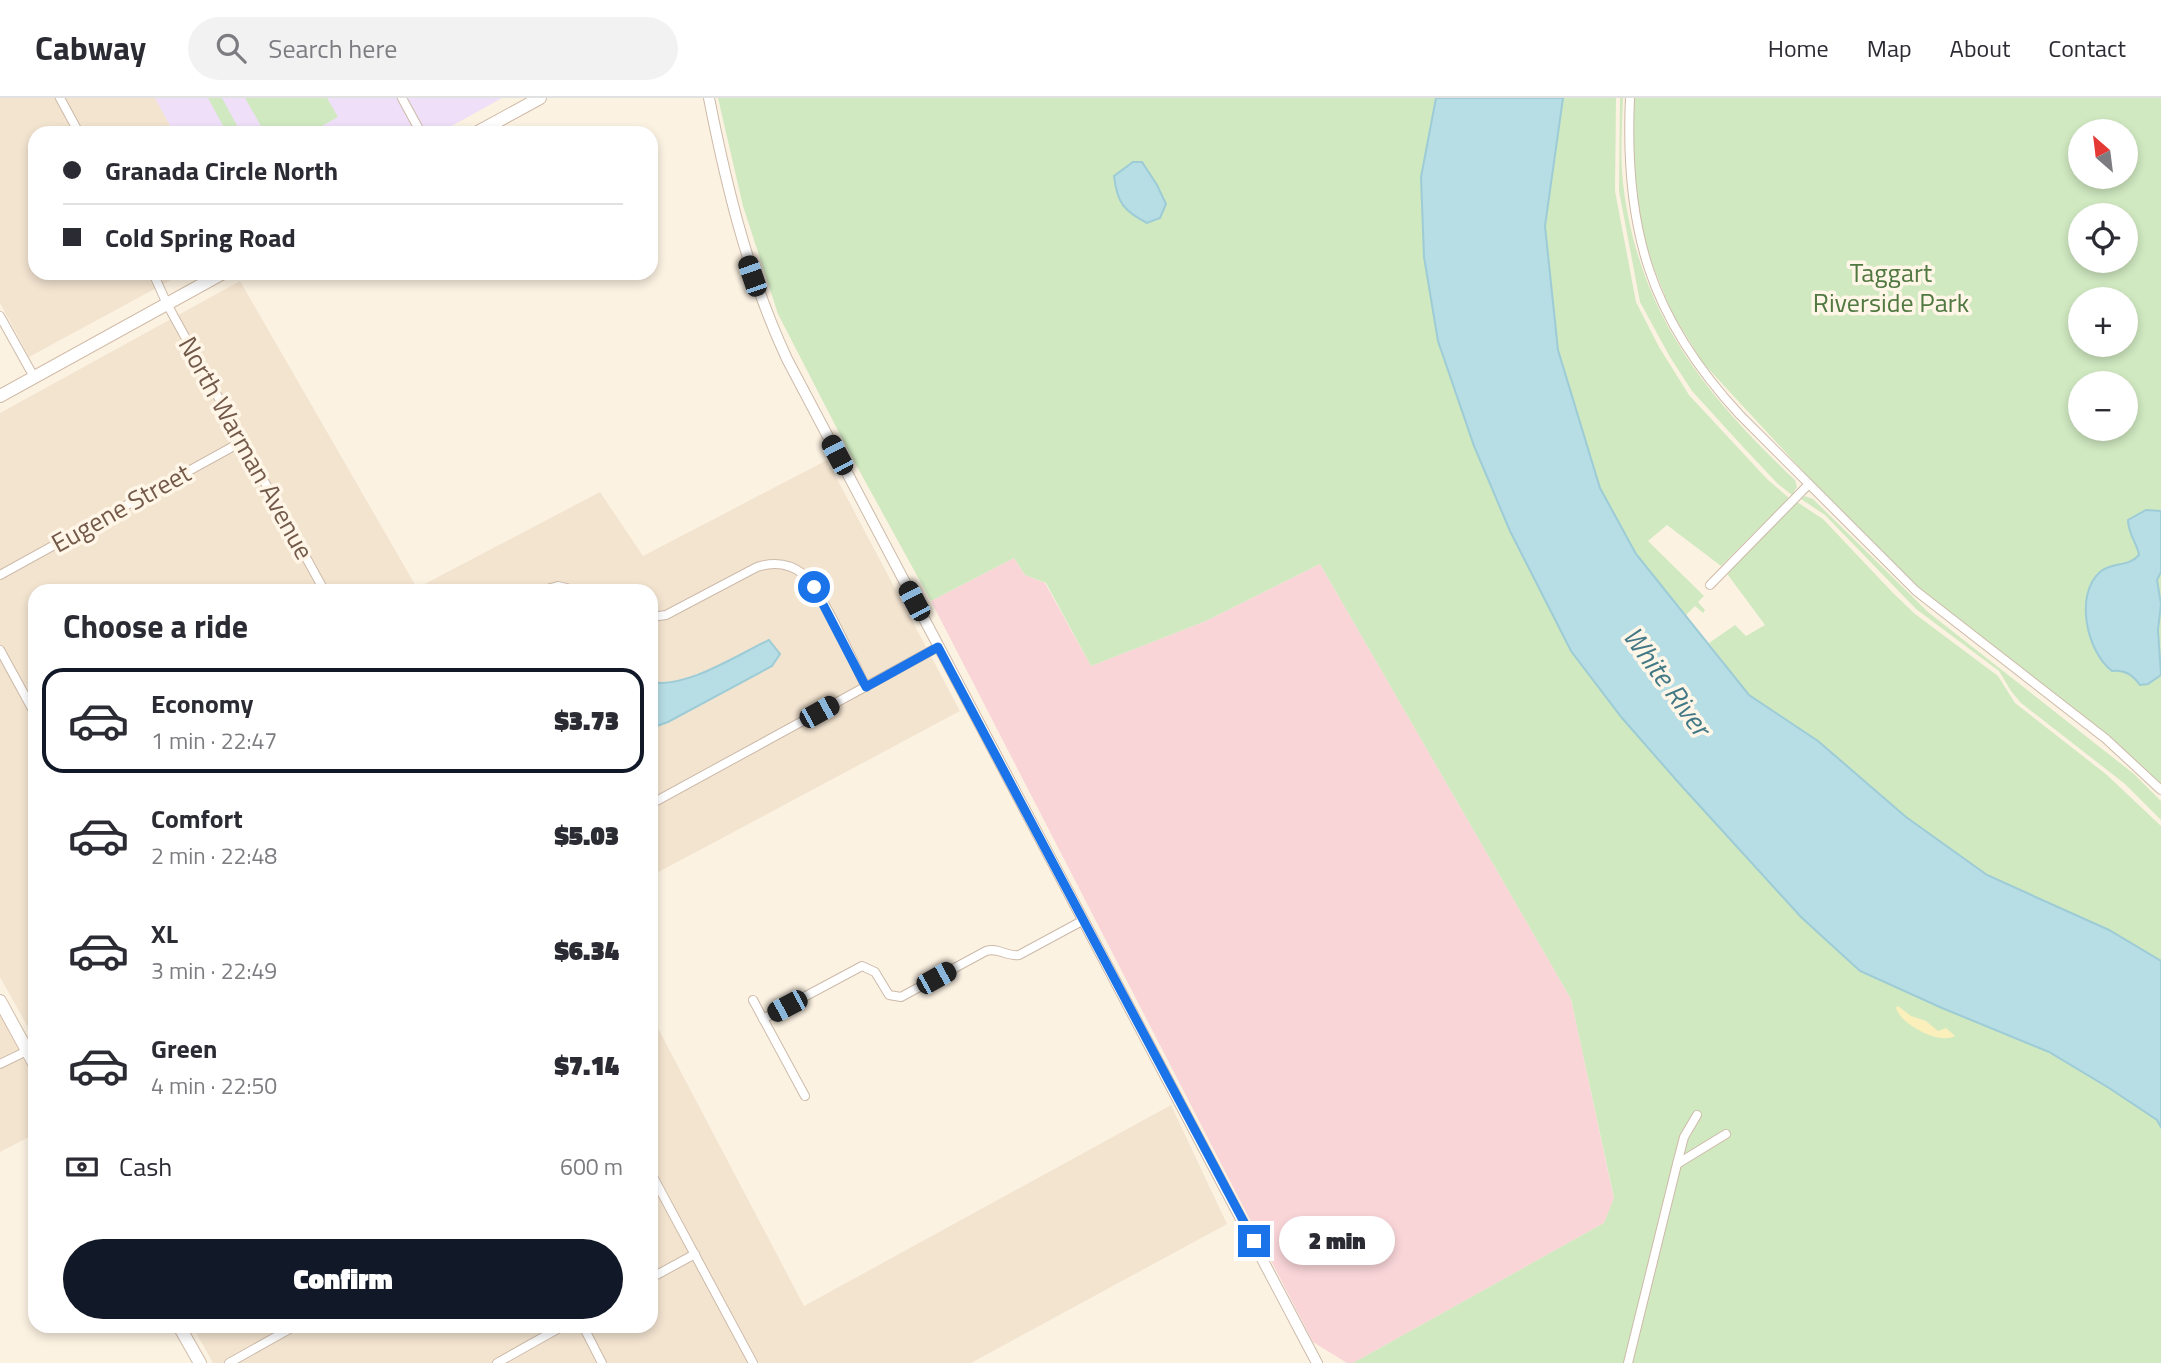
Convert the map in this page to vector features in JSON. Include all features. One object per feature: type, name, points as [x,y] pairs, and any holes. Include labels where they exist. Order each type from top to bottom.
[{"type":"main road","points":[[489,126],[540,98]]},
{"type":"main road","points":[[0,396],[210,280]]},
{"type":"main road","points":[[0,1001],[28,1044]]},
{"type":"main road","points":[[183,1333],[200,1363]]},
{"type":"street","points":[[60,98],[75,126]]},
{"type":"street","points":[[402,98],[417,126]]},
{"type":"street","points":[[709,98],[736,224],[772,326],[795,375],[1317,1363]]},
{"type":"street","points":[[1630,98],[1629,157],[1633,207],[1646,261],[1665,311],[1691,354],[1722,395],[1923,598],[2094,729],[2161,790]]},
{"type":"street","name":"North Warman Avenue","points":[[156,280],[321,584]]},
{"type":"street","points":[[0,316],[34,377]]},
{"type":"street","name":"Eugene Street","points":[[0,575],[243,441]]},
{"type":"street","points":[[1710,585],[1809,484]]},
{"type":"street","points":[[658,616],[666,615],[757,567],[766,564],[789,566],[802,573],[814,587],[866,687]]},
{"type":"street","points":[[658,800],[938,647]]},
{"type":"street","points":[[0,650],[28,701]]},
{"type":"street","points":[[763,1019],[862,967],[875,972],[888,994],[901,997],[986,951],[995,949],[1008,955],[1019,955],[1082,921]]},
{"type":"street","points":[[753,1000],[805,1096]]},
{"type":"street","points":[[0,1064],[28,1050]]},
{"type":"street","points":[[1628,1363],[1684,1136],[1697,1115]]},
{"type":"street","points":[[1677,1164],[1726,1134]]},
{"type":"street","points":[[658,1186],[753,1363]]},
{"type":"street","points":[[658,1274],[695,1254]]},
{"type":"street","points":[[229,1363],[283,1333]]},
{"type":"street","points":[[497,1363],[551,1333]]},
{"type":"street","points":[[587,1333],[602,1363]]},
{"type":"shaded area","points":[[0,98],[155,98],[170,126],[28,126],[28,280],[171,280],[29,357],[0,303]]},
{"type":"shaded area","points":[[155,98],[502,98],[452,126],[170,126]]},
{"type":"shaded area","points":[[240,281],[415,584],[28,584],[28,1027],[0,977],[0,413]]},
{"type":"shaded area","points":[[827,460],[960,711],[658,872],[658,584],[425,584],[600,492],[643,556]]},
{"type":"shaded area","points":[[1014,558],[1025,575],[1045,583],[1091,666],[1206,621],[1320,564],[1571,999],[1614,1199],[1604,1223],[1353,1363],[1347,1363],[1313,1342],[931,601]]},
{"type":"shaded area","points":[[0,1015],[28,1065],[28,1138],[0,1152]]},
{"type":"shaded area","points":[[658,1028],[804,1306],[1171,1105],[1227,1224],[971,1363],[213,1363],[196,1333],[658,1333]]},
{"type":"green space","points":[[208,98],[222,98],[237,126],[223,126]]},
{"type":"green space","points":[[245,98],[327,98],[338,117],[322,126],[261,126]]},
{"type":"green space","points":[[718,98],[1436,98],[1421,177],[1424,257],[1438,341],[1571,651],[1622,718],[1678,782],[1801,917],[1860,971],[2048,1052],[2157,1120],[2161,1127],[2161,1363],[1353,1363],[1604,1223],[1614,1198],[1571,999],[1320,564],[1206,621],[1091,666],[1046,583],[1025,575],[1014,558],[931,601],[849,452],[778,314],[743,206]]},
{"type":"green space","points":[[1563,98],[1616,98],[1615,191],[1636,302],[1659,347],[1689,395],[1767,479],[1789,498],[1721,566],[1667,525],[1648,541],[1704,596],[1698,602],[1705,610],[1703,613],[1695,606],[1686,615],[1636,554],[1600,488],[1558,350],[1545,226]]},
{"type":"green space","points":[[1620,98],[1623,98],[1623,183],[1631,229],[1643,272],[1680,348],[1732,415],[1795,480],[1797,487],[1792,495],[1778,484],[1692,391],[1640,302],[1619,191]]},
{"type":"green space","name":"Taggart Riverside Park","points":[[1634,98],[2161,98],[2161,792],[2106,739],[1899,575],[1703,363],[1672,313],[1653,266],[1644,237],[1631,147]]},
{"type":"green space","points":[[1805,496],[1813,499],[1928,612],[2134,774],[2161,801],[2161,820],[2125,784],[2021,703],[1999,671],[1916,609],[1825,515],[1801,499]]},
{"type":"green space","points":[[1797,502],[1823,519],[1915,614],[1998,676],[2015,703],[2107,775],[2161,826],[2161,961],[2109,930],[1987,875],[1906,817],[1818,741],[1749,695],[1709,643],[1735,625],[1746,636],[1765,625],[1728,575],[1729,570]]},
{"type":"sand","points":[[1898,1006],[1911,1016],[1926,1021],[1938,1031],[1946,1028],[1955,1036],[1940,1038],[1922,1032],[1905,1021],[1896,1008]]},
{"type":"water","name":"White River","points":[[1436,98],[1563,98],[1545,226],[1558,350],[1600,488],[1636,554],[1749,695],[1818,741],[1906,817],[1987,875],[2109,930],[2161,961],[2161,1127],[2157,1120],[2049,1052],[1860,971],[1801,917],[1678,782],[1622,718],[1571,651],[1510,531],[1474,446],[1438,341],[1424,257],[1421,177]]},
{"type":"water","points":[[1133,162],[1142,162],[1166,204],[1160,218],[1147,223],[1127,210],[1115,185],[1114,176]]},
{"type":"water","points":[[2146,510],[2161,511],[2161,572],[2157,580],[2161,604],[2158,630],[2161,675],[2148,684],[2140,685],[2128,674],[2112,671],[2103,662],[2090,637],[2086,608],[2087,594],[2100,572],[2139,555],[2128,520]]},
{"type":"water","points":[[769,640],[780,654],[772,666],[658,726],[658,682],[695,676]]},
{"type":"route","points":[[814,587],[866,687],[938,647],[1254,1241]]}]
